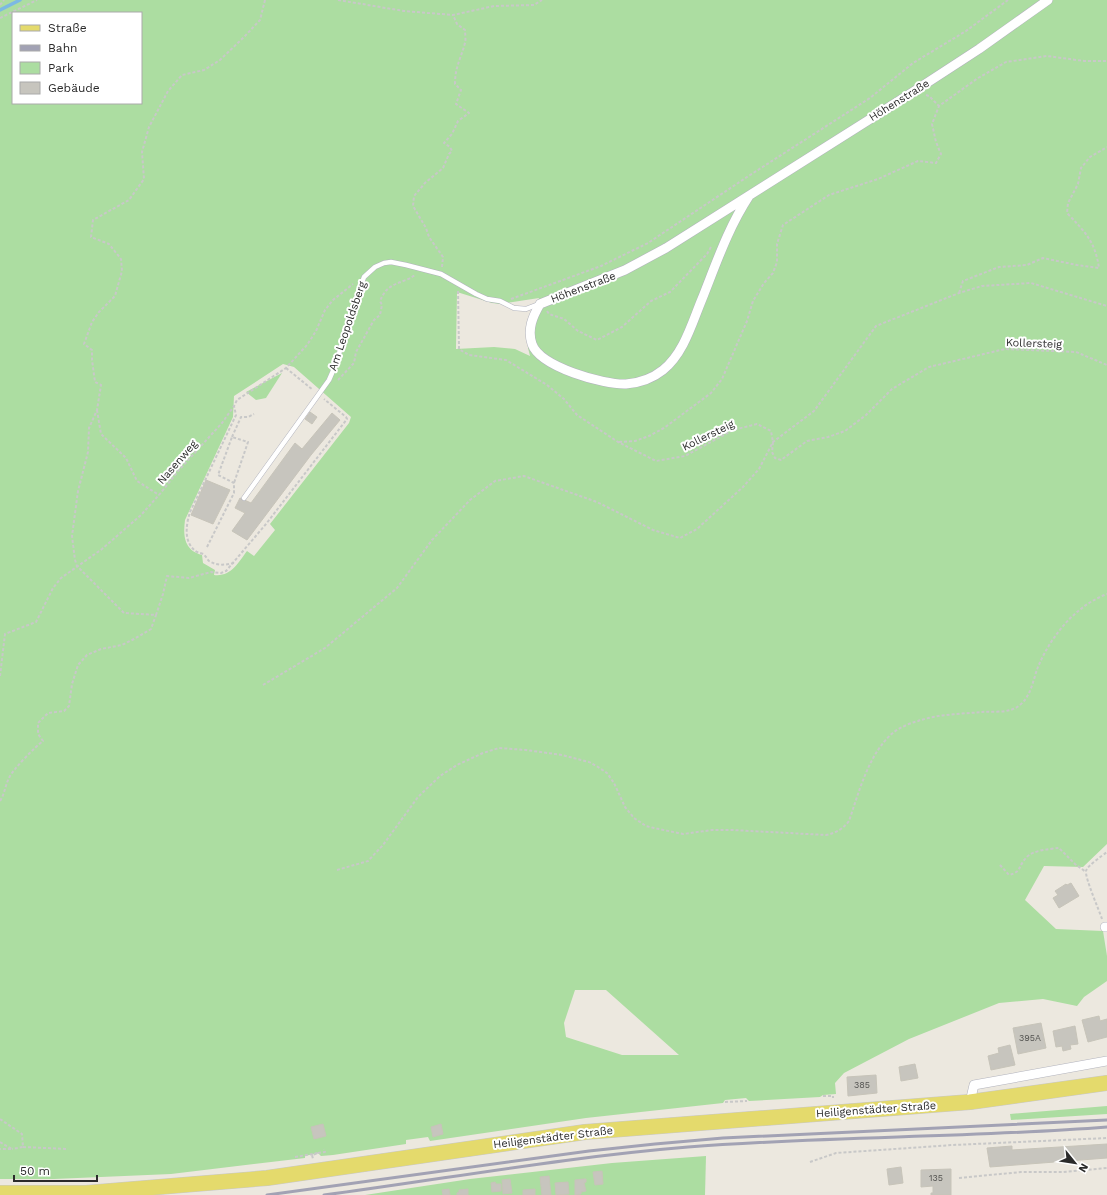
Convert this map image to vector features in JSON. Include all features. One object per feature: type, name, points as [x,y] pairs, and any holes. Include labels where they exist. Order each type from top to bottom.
[{"type":"main road","name":"Heiligenstädter Straße","points":[[0,1194],[86,1193],[267,1178],[585,1132],[970,1102],[1107,1083]]},
{"type":"street","name":"Höhenstraße","points":[[748,196],[729,231],[683,343],[676,357],[663,370],[646,380],[627,384],[606,383],[558,366],[538,354],[530,339],[533,316],[540,304],[625,270],[666,248],[795,166],[913,92],[985,45],[1048,0]]},
{"type":"street","points":[[970,1102],[974,1085],[1107,1061]]},
{"type":"lane","name":"Am Leopoldsberg","points":[[244,498],[329,380],[336,364],[350,316],[364,277],[375,267],[391,262],[417,267],[441,274],[487,299],[500,301],[514,308],[526,308],[540,304]]},
{"type":"path","points":[[0,5],[4,0]]},
{"type":"path","points":[[12,12],[37,0]]},
{"type":"path","points":[[156,615],[124,613],[78,566],[75,560],[72,536],[78,491],[88,452],[89,428],[96,410],[101,385],[95,382],[92,350],[84,344],[92,322],[114,296],[122,271],[121,259],[109,244],[91,237],[93,220],[129,200],[144,179],[142,152],[149,127],[168,92],[182,75],[204,70],[220,60],[260,20],[265,0]]},
{"type":"path","points":[[338,0],[404,11],[453,15],[494,6],[534,5],[542,0]]},
{"type":"path","points":[[500,301],[510,299],[601,266],[648,243],[746,177],[870,98],[913,63],[966,31],[1008,0]]},
{"type":"path","points":[[0,18],[12,12]]},
{"type":"path","points":[[441,274],[443,257],[429,237],[426,228],[413,206],[414,196],[425,183],[443,168],[449,154],[452,152],[450,147],[444,143],[452,134],[458,121],[469,113],[456,104],[461,90],[455,84],[455,74],[461,51],[466,41],[465,30],[457,24],[453,15]]},
{"type":"path","points":[[618,442],[635,440],[649,436],[664,428],[711,393],[722,379],[747,321],[753,301],[764,283],[773,273],[777,262],[777,244],[783,225],[828,195],[878,179],[918,161],[936,163],[941,154],[936,142],[932,124],[939,106],[978,78],[1006,62],[1047,56],[1084,61],[1107,61]]},
{"type":"path","points":[[913,92],[929,96],[939,106]]},
{"type":"path","points":[[959,293],[963,281],[999,267],[1027,265],[1043,258],[1099,268],[1097,255],[1089,236],[1067,212],[1068,203],[1078,184],[1081,168],[1090,157],[1107,147]]},
{"type":"path","points":[[540,304],[549,314],[564,319],[578,331],[596,340],[622,327],[651,301],[670,292],[707,254],[714,242]]},
{"type":"path","points":[[338,380],[354,362],[356,352],[374,320],[380,314],[382,305],[380,301],[384,292],[395,283],[415,276],[417,267]]},
{"type":"path","name":"Nasenweg","points":[[0,676],[5,634],[36,622],[61,578],[102,549],[141,515],[179,470],[222,423],[237,400],[286,368],[307,345],[316,331],[325,310],[333,300],[364,277]]},
{"type":"path","points":[[263,685],[325,648],[397,588],[432,540],[470,500],[495,481],[524,476],[597,502],[653,530],[680,538],[697,529],[742,487],[759,469],[774,442],[814,411],[876,326],[959,293],[982,286],[1031,283],[1107,306]]},
{"type":"path","name":"Kollersteig","points":[[458,284],[459,349],[469,355],[506,360],[547,385],[564,398],[576,415],[618,442],[656,461],[685,456],[733,430],[757,424],[771,431],[774,442],[772,452],[775,458],[781,460],[807,441],[828,437],[845,431],[866,415],[892,389],[929,367],[1005,349],[1076,352],[1107,365]]},
{"type":"path","points":[[234,406],[236,415],[190,512],[186,534],[188,542],[193,548],[203,554],[209,561],[222,565],[235,562]]},
{"type":"path","points":[[96,410],[100,434],[126,458],[137,481],[159,495]]},
{"type":"path","points":[[234,483],[218,475],[241,417],[248,417],[254,414]]},
{"type":"path","points":[[0,801],[5,793],[9,777],[34,748],[43,741],[38,734],[38,723],[48,713],[64,710],[69,706],[72,684],[78,665],[87,655],[101,649],[122,645],[151,628],[163,594],[167,576],[189,578],[211,572],[226,571],[235,562],[347,419],[344,415]]},
{"type":"path","points":[[207,547],[234,493],[234,483],[248,442],[232,437]]},
{"type":"path","points":[[337,870],[368,861],[384,845],[418,797],[440,776],[483,752],[499,748],[562,755],[589,762],[607,773],[614,783],[626,807],[634,818],[646,826],[683,834],[712,830],[732,830],[833,834],[845,827],[849,821],[866,771],[874,757],[894,732],[906,725],[929,718],[1015,709],[1027,697],[1042,659],[1050,644],[1061,629],[1073,616],[1089,603],[1107,594]]},
{"type":"path","points":[[1000,865],[1009,874],[1015,874],[1020,869],[1026,857],[1039,851],[1059,848],[1075,864],[1086,872]]},
{"type":"path","points":[[1106,927],[1086,872],[1089,866],[1107,852]]},
{"type":"path","points":[[823,1096],[833,1096],[833,1098]]},
{"type":"path","points":[[725,1102],[747,1100]]},
{"type":"path","points":[[0,1119],[22,1134],[23,1147]]},
{"type":"path","points":[[810,1162],[836,1153],[953,1145],[1107,1138]]},
{"type":"path","points":[[0,1142],[12,1148]]},
{"type":"path","points":[[0,1150],[23,1147],[68,1149]]},
{"type":"path","points":[[318,1153],[325,1152],[324,1149]]},
{"type":"path","points":[[295,1157],[305,1156]]},
{"type":"path","points":[[959,1178],[1020,1172],[1063,1172],[1107,1168]]},
{"type":"green space","points":[[0,0],[1107,0],[1107,844],[1083,867],[1044,866],[1025,900],[1056,929],[1103,931],[1107,956],[1107,981],[1084,997],[1077,1006],[1043,999],[999,1003],[909,1039],[844,1073],[835,1083],[836,1094],[823,1095],[820,1097],[749,1101],[746,1098],[725,1100],[723,1103],[586,1118],[430,1141],[428,1137],[406,1140],[406,1144],[333,1155],[321,1156],[318,1153],[305,1156],[305,1158],[171,1174],[54,1179],[0,1179]],"holes":[[[457,292],[500,304],[539,298],[528,320],[528,348],[530,356],[515,349],[494,347],[456,349]],[[283,364],[294,367],[351,417],[349,423],[270,524],[275,530],[254,556],[247,551],[230,571],[225,574],[214,575],[215,570],[203,563],[202,555],[191,550],[188,546],[184,532],[185,520],[233,417],[234,396]],[[575,990],[606,990],[679,1055],[622,1055],[566,1037],[564,1023]]]},
{"type":"green space","points":[[282,373],[266,398],[256,400],[246,392]]},
{"type":"green space","points":[[1107,1106],[1107,1114],[1011,1120],[1010,1114]]},
{"type":"green space","points":[[706,1156],[705,1195],[365,1195],[470,1179],[612,1163]]},
{"type":"building","points":[[310,412],[317,417],[312,424],[305,419]]},
{"type":"building","points":[[332,413],[340,420],[311,455],[247,540],[232,531],[245,513],[235,508],[240,498],[251,503],[295,443],[302,449]]},
{"type":"building","points":[[206,480],[230,490],[213,524],[191,515]]},
{"type":"building","points":[[1071,883],[1079,896],[1059,908],[1053,898],[1058,895],[1055,891],[1066,884]]},
{"type":"building","points":[[1099,1016],[1100,1021],[1107,1019],[1107,1037],[1088,1042],[1082,1020]]},
{"type":"building","points":[[1041,1023],[1046,1048],[1018,1054],[1013,1028]]},
{"type":"building","points":[[1075,1026],[1078,1044],[1070,1045],[1071,1049],[1063,1051],[1062,1046],[1056,1047],[1053,1031]]},
{"type":"building","points":[[1010,1045],[1015,1065],[991,1070],[988,1056],[999,1053],[998,1048]]},
{"type":"building","points":[[915,1064],[918,1078],[901,1081],[899,1067]]},
{"type":"building","points":[[876,1075],[877,1093],[848,1096],[847,1077]]},
{"type":"building","points":[[323,1124],[326,1136],[314,1139],[311,1127]]},
{"type":"building","points":[[441,1124],[443,1134],[433,1137],[431,1127]]},
{"type":"building","points":[[1107,1144],[1107,1158],[990,1167],[987,1148],[1012,1146],[1012,1150]]},
{"type":"building","points":[[901,1167],[903,1183],[889,1185],[887,1169]]},
{"type":"building","points":[[951,1169],[951,1195],[931,1195],[931,1193],[933,1193],[933,1186],[921,1187],[921,1170]]},
{"type":"building","points":[[602,1171],[603,1184],[595,1185],[593,1172]]},
{"type":"building","points":[[549,1176],[551,1195],[542,1195],[540,1177]]},
{"type":"building","points":[[510,1179],[512,1193],[503,1194],[502,1180]]},
{"type":"building","points":[[586,1179],[586,1182],[584,1183],[586,1191],[575,1195],[575,1180]]},
{"type":"building","points":[[495,1182],[496,1184],[501,1184],[501,1191],[492,1192],[491,1183]]},
{"type":"building","points":[[568,1182],[569,1194],[556,1195],[555,1183]]},
{"type":"building","points":[[449,1189],[450,1195],[443,1195],[442,1190]]},
{"type":"building","points":[[468,1189],[468,1195],[457,1195],[459,1190]]},
{"type":"building","points":[[535,1189],[535,1195],[523,1195],[523,1190]]},
{"type":"waterway","points":[[0,10],[20,0]]},
{"type":"railway","points":[[267,1195],[589,1151],[655,1144],[723,1138],[1107,1120]]},
{"type":"railway","points":[[324,1195],[551,1162],[688,1147],[740,1143],[1055,1131],[1107,1127]]}]
